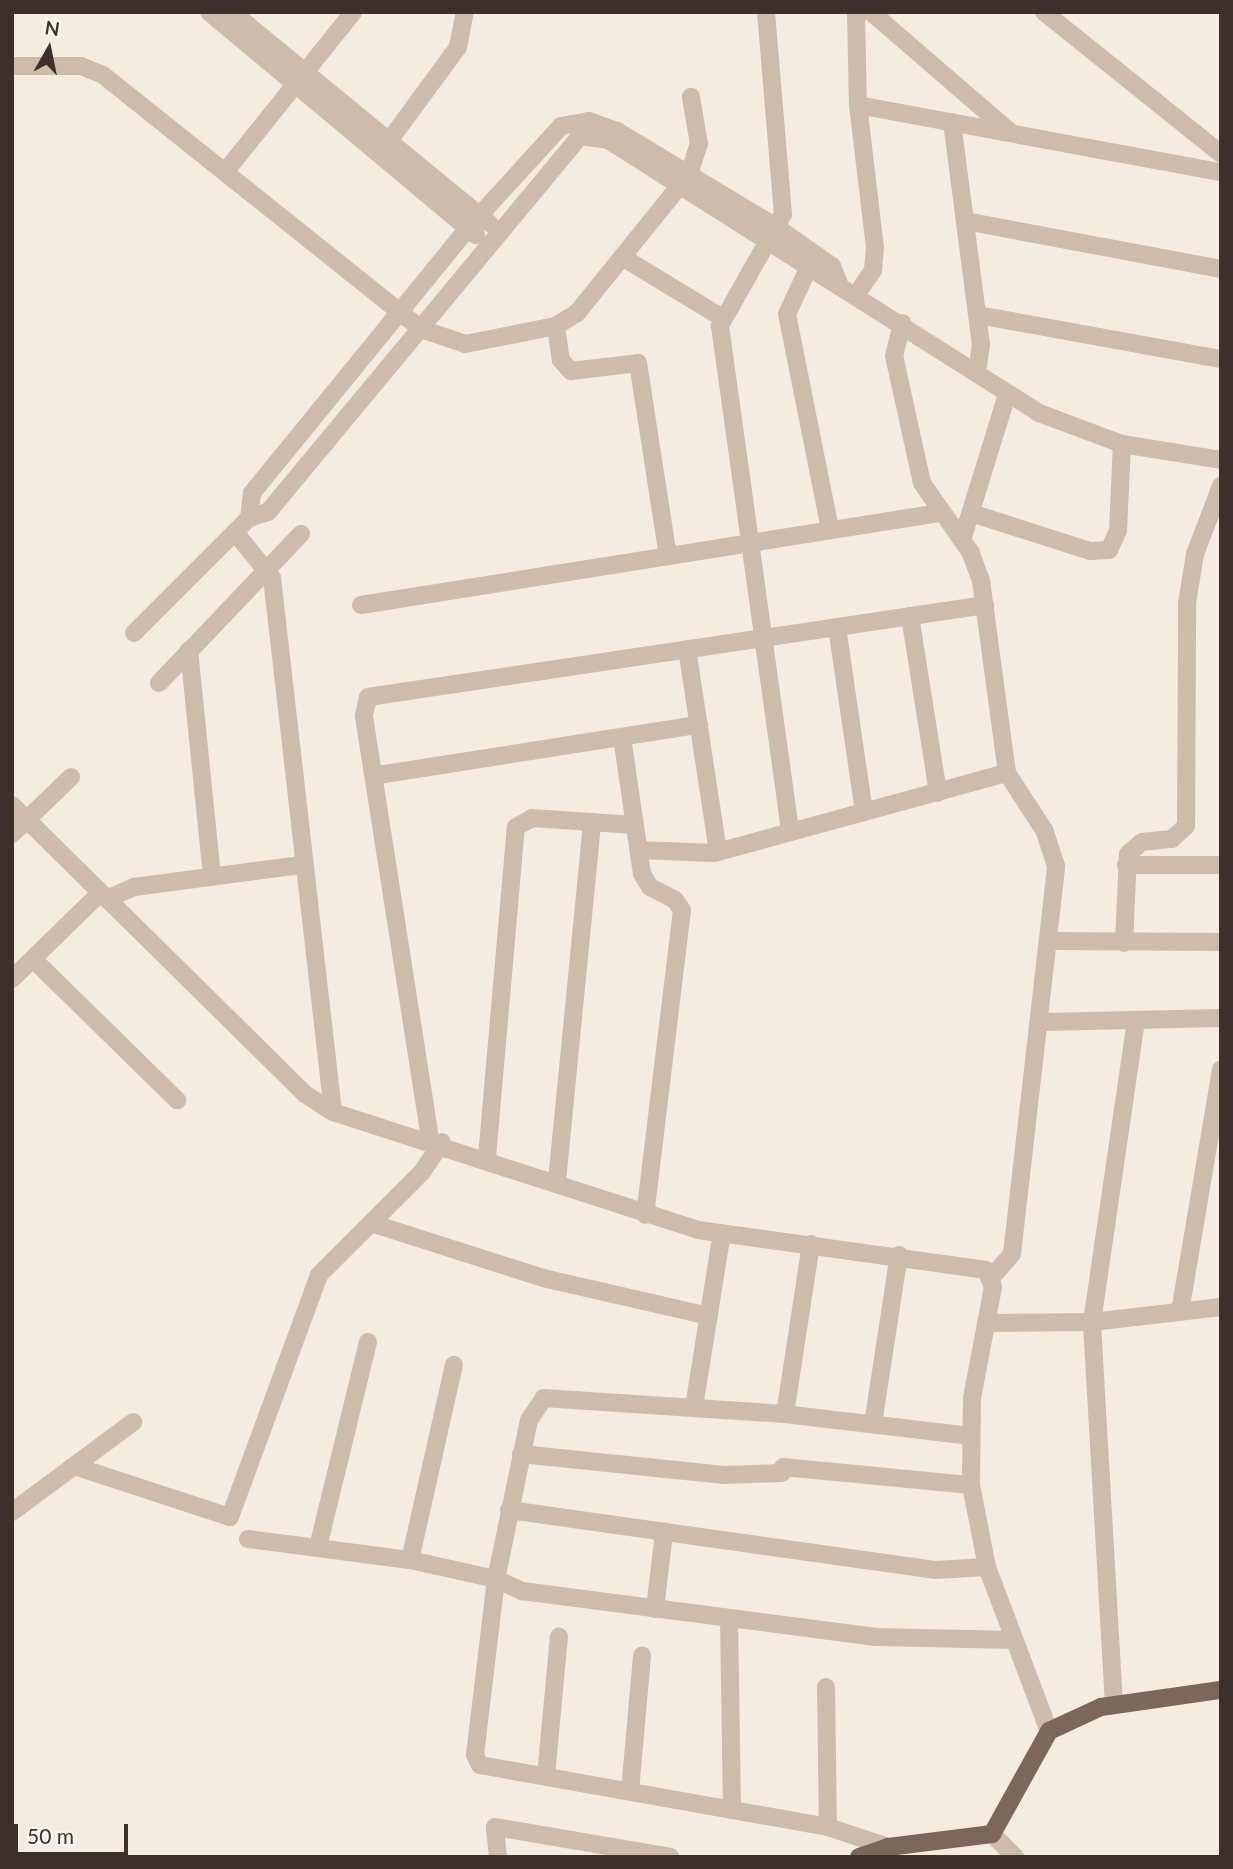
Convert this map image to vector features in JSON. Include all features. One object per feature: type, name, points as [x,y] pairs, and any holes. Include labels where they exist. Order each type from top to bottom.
[{"type":"main road","points":[[859,1857],[888,1847],[992,1833],[1049,1731],[1114,1705],[1221,1690]]},
{"type":"street","points":[[209,12],[389,142],[474,222],[487,244]]},
{"type":"street","points":[[232,12],[302,80],[474,222],[498,229]]},
{"type":"street","points":[[225,172],[302,80],[353,12]]},
{"type":"street","points":[[389,142],[458,47],[465,12]]},
{"type":"street","points":[[766,12],[783,214],[721,317],[790,830]]},
{"type":"street","points":[[856,12],[858,104],[875,247],[873,270],[857,294]]},
{"type":"street","points":[[871,12],[1011,133]]},
{"type":"street","points":[[1044,12],[1221,153]]},
{"type":"street","points":[[12,66],[92,69],[421,329],[465,344],[556,326],[577,313],[684,180],[699,144],[691,97]]},
{"type":"street","points":[[858,104],[1221,172]]},
{"type":"street","points":[[952,122],[978,315],[977,372]]},
{"type":"street","points":[[249,518],[251,493],[549,134],[589,128],[776,227],[832,266],[839,283]]},
{"type":"street","points":[[134,633],[249,518],[268,512],[421,329],[498,229],[570,145],[589,128]]},
{"type":"street","points":[[684,180],[765,243],[807,271],[839,283],[857,294],[977,372],[1007,395],[1122,444],[1221,460]]},
{"type":"street","points":[[965,221],[1221,269]]},
{"type":"street","points":[[622,257],[721,317]]},
{"type":"street","points":[[807,271],[787,314],[830,530]]},
{"type":"street","points":[[978,315],[1221,359]]},
{"type":"street","points":[[902,323],[894,356],[922,483],[939,513],[962,540],[977,564],[1007,773],[1052,847],[1052,941],[1012,1254],[990,1278],[971,1436],[971,1485],[987,1567],[1049,1731]]},
{"type":"street","points":[[556,326],[561,360],[571,371],[638,363],[668,556]]},
{"type":"street","points":[[962,540],[1007,395]]},
{"type":"street","points":[[971,513],[1090,551],[1108,550],[1118,531],[1122,444]]},
{"type":"street","points":[[1124,943],[1126,865],[1134,845],[1172,839],[1186,826],[1186,603],[1195,554],[1221,486]]},
{"type":"street","points":[[361,605],[939,513]]},
{"type":"street","points":[[235,532],[268,566],[333,1112]]},
{"type":"street","points":[[159,682],[301,534]]},
{"type":"street","points":[[74,1466],[230,1517],[314,1284],[371,1223],[436,1140],[378,775],[363,706],[368,697],[985,605]]},
{"type":"street","points":[[910,616],[938,793]]},
{"type":"street","points":[[837,627],[864,811]]},
{"type":"street","points":[[687,649],[718,852]]},
{"type":"street","points":[[189,650],[212,877]]},
{"type":"street","points":[[378,775],[699,725]]},
{"type":"street","points":[[622,737],[645,881],[682,910],[645,1215]]},
{"type":"street","points":[[639,850],[718,852],[790,830],[1007,773]]},
{"type":"street","points":[[12,834],[71,777]]},
{"type":"street","points":[[12,805],[305,1094],[333,1112],[436,1140],[557,1181],[645,1215],[722,1233],[975,1265],[990,1278]]},
{"type":"street","points":[[487,1157],[513,836],[522,820],[532,818],[635,825]]},
{"type":"street","points":[[557,1181],[592,822]]},
{"type":"street","points":[[12,979],[104,895],[134,887],[302,865]]},
{"type":"street","points":[[1126,865],[1221,865]]},
{"type":"street","points":[[1052,941],[1221,942]]},
{"type":"street","points":[[33,959],[177,1100]]},
{"type":"street","points":[[1043,1022],[1221,1018]]},
{"type":"street","points":[[1114,1705],[1092,1322],[1136,1020]]},
{"type":"street","points":[[1180,1312],[1221,1069]]},
{"type":"street","points":[[371,1223],[543,1278],[709,1317]]},
{"type":"street","points":[[694,1407],[722,1233]]},
{"type":"street","points":[[785,1414],[811,1244]]},
{"type":"street","points":[[873,1424],[899,1255]]},
{"type":"street","points":[[986,1323],[1092,1322],[1221,1307]]},
{"type":"street","points":[[318,1547],[368,1342]]},
{"type":"street","points":[[410,1560],[454,1365]]},
{"type":"street","points":[[888,1847],[828,1827],[546,1776],[476,1760],[496,1579],[509,1510],[529,1420],[544,1398],[785,1414],[971,1436]]},
{"type":"street","points":[[12,1512],[133,1422]]},
{"type":"street","points":[[521,1454],[724,1475],[783,1470],[971,1485]]},
{"type":"street","points":[[509,1510],[934,1570],[987,1567]]},
{"type":"street","points":[[655,1609],[664,1532]]},
{"type":"street","points":[[248,1539],[410,1560],[496,1579],[522,1591],[655,1609],[876,1637],[1014,1640]]},
{"type":"street","points":[[729,1618],[732,1810]]},
{"type":"street","points":[[546,1776],[559,1637]]},
{"type":"street","points":[[630,1791],[642,1656]]},
{"type":"street","points":[[826,1687],[828,1827]]},
{"type":"street","points":[[498,1857],[495,1827],[670,1857]]},
{"type":"street","points":[[992,1833],[1015,1857]]}]
